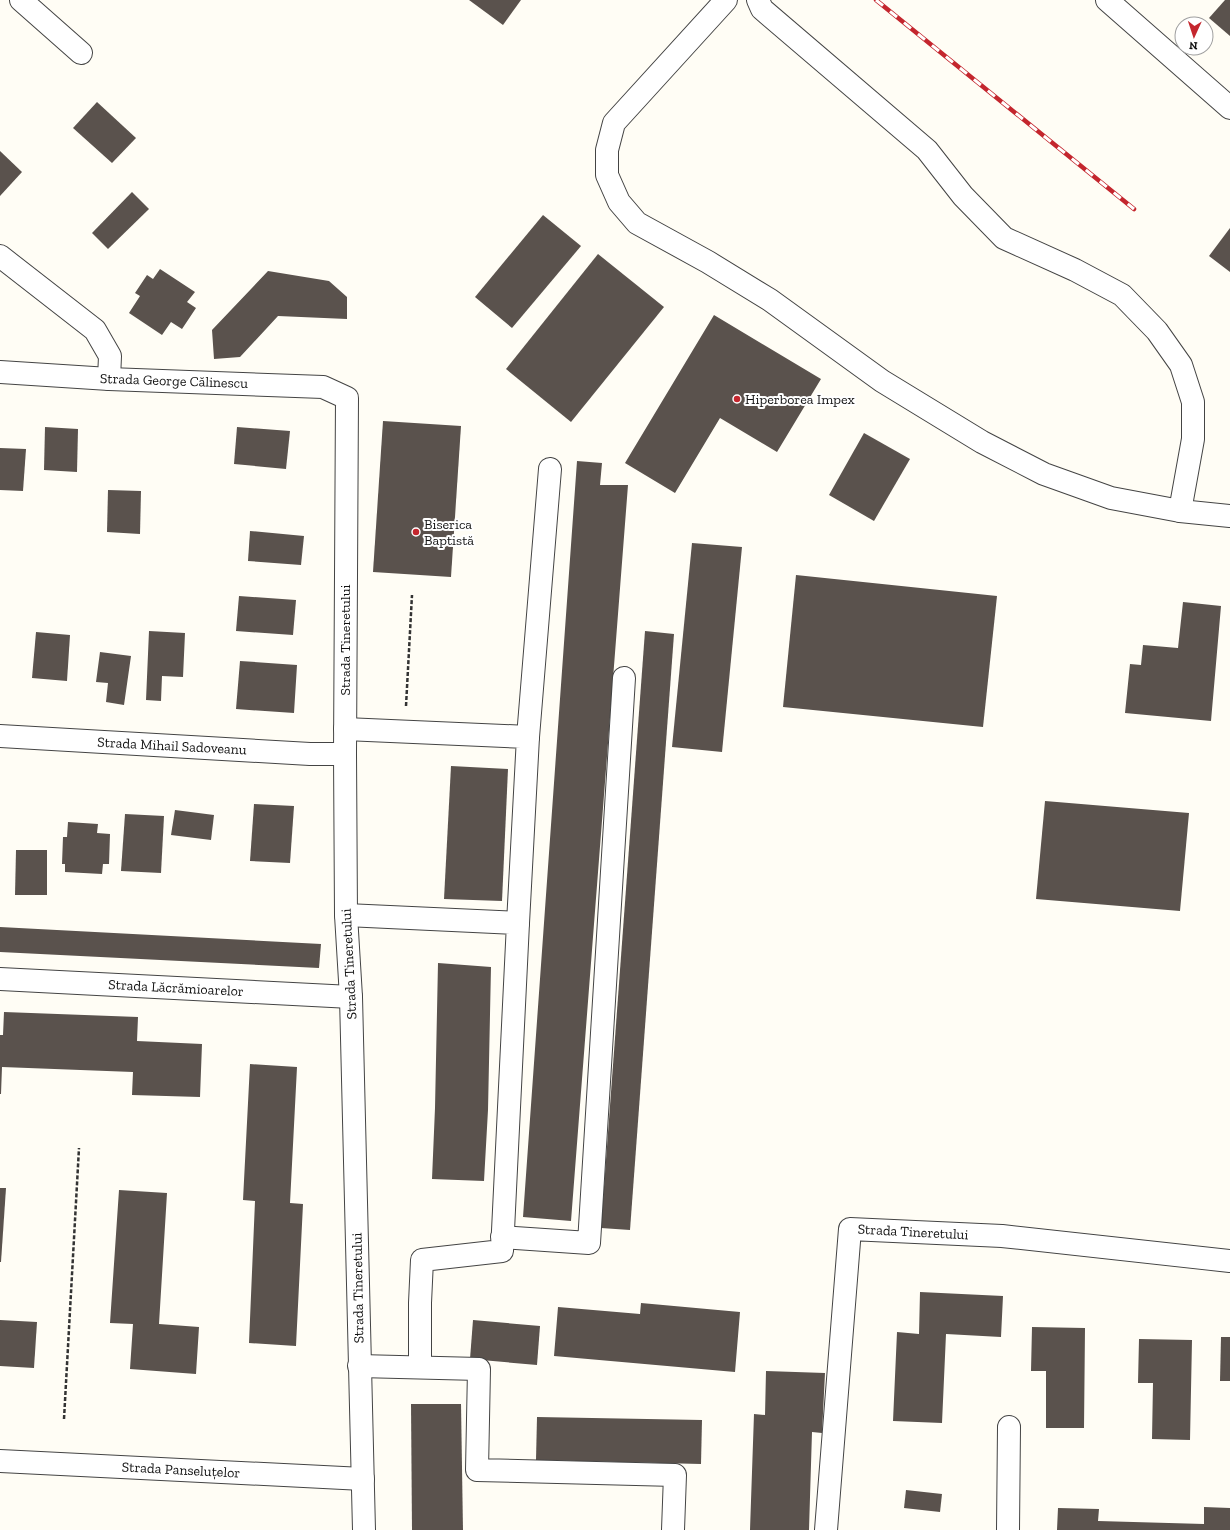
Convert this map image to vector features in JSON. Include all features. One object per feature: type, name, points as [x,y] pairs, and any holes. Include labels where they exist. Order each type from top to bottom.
[{"type":"street","points":[[21,0],[81,53]]},
{"type":"street","points":[[726,0],[614,123],[607,150],[607,175],[619,202],[637,223],[708,262],[770,300],[882,381],[982,442],[1044,474],[1111,498],[1180,511],[1230,516]]},
{"type":"street","points":[[758,0],[762,9],[927,150],[963,196],[1004,238],[1075,270],[1122,295],[1157,331],[1181,365],[1194,402],[1193,439],[1180,511]]},
{"type":"street","points":[[1107,0],[1230,108]]},
{"type":"street","points":[[0,256],[95,330],[110,356],[109,379]]},
{"type":"street","name":"Strada George Călinescu","points":[[0,372],[109,379],[323,387],[347,398]]},
{"type":"street","name":"Strada Tineretului","points":[[347,398],[345,729],[346,915],[351,997],[364,1530]]},
{"type":"street","points":[[420,1367],[422,1260],[502,1251],[528,737],[550,469]]},
{"type":"street","points":[[502,1237],[589,1243],[624,678]]},
{"type":"street","points":[[345,729],[528,737]]},
{"type":"street","name":"Strada Mihail Sadoveanu","points":[[0,736],[302,753],[345,754]]},
{"type":"street","points":[[346,915],[518,923]]},
{"type":"street","name":"Strada Lăcrămioarelor","points":[[0,979],[351,997]]},
{"type":"street","name":"Strada Tineretului","points":[[826,1530],[850,1229],[1002,1236],[1230,1261]]},
{"type":"street","points":[[359,1366],[480,1369],[477,1470],[675,1475],[674,1530]]},
{"type":"street","points":[[1008,1530],[1009,1427]]},
{"type":"street","name":"Strada Panseluțelor","points":[[0,1461],[363,1479]]},
{"type":"path","points":[[405,731],[412,595]]},
{"type":"path","points":[[64,1419],[79,1148]]},
{"type":"building","points":[[469,0],[521,0],[503,25]]},
{"type":"building","points":[[1225,0],[1230,0],[1230,36],[1214,22],[1214,16],[1211,16]]},
{"type":"building","points":[[97,102],[136,138],[112,163],[73,128]]},
{"type":"building","points":[[0,151],[22,172],[0,196]]},
{"type":"building","points":[[132,192],[149,209],[108,249],[92,233]]},
{"type":"building","points":[[543,215],[581,246],[512,328],[475,297]]},
{"type":"building","points":[[1230,228],[1230,272],[1209,256]]},
{"type":"building","points":[[598,254],[664,307],[571,422],[506,369]]},
{"type":"building","points":[[160,269],[195,292],[187,302],[196,308],[182,329],[171,322],[162,335],[129,313],[140,296],[135,293],[147,275],[153,279]]},
{"type":"building","points":[[268,271],[329,281],[347,297],[347,319],[278,316],[240,357],[214,359],[212,330]]},
{"type":"building","name":"Hiperborea Impex","points":[[714,315],[821,379],[777,452],[720,418],[675,493],[625,463]]},
{"type":"building","points":[[383,421],[461,426],[451,577],[373,572]]},
{"type":"building","points":[[45,427],[78,429],[77,472],[44,470]]},
{"type":"building","points":[[237,427],[290,431],[286,469],[234,464]]},
{"type":"building","points":[[864,433],[910,459],[874,521],[829,495]]},
{"type":"building","points":[[0,448],[26,449],[23,491],[0,490]]},
{"type":"building","points":[[577,461],[602,463],[600,485],[628,485],[571,1221],[523,1217]]},
{"type":"building","points":[[108,490],[141,491],[140,534],[107,532]]},
{"type":"building","points":[[250,531],[304,536],[301,565],[248,561]]},
{"type":"building","points":[[692,543],[742,547],[722,752],[672,747]]},
{"type":"building","points":[[796,575],[997,596],[983,727],[783,707]]},
{"type":"building","points":[[239,596],[296,600],[293,635],[236,631]]},
{"type":"building","points":[[1183,602],[1221,606],[1211,721],[1125,713],[1130,664],[1141,665],[1143,645],[1178,648]]},
{"type":"building","points":[[149,631],[185,633],[183,677],[162,676],[161,701],[146,700]]},
{"type":"building","points":[[645,631],[674,634],[630,1230],[601,1228]]},
{"type":"building","points":[[36,632],[70,635],[67,681],[32,678]]},
{"type":"building","points":[[100,652],[131,656],[124,705],[106,702],[108,683],[96,682]]},
{"type":"building","points":[[240,661],[297,665],[294,713],[236,709]]},
{"type":"building","points":[[451,766],[508,769],[502,901],[444,899]]},
{"type":"building","points":[[1045,801],[1189,813],[1180,911],[1036,899]]},
{"type":"building","points":[[254,804],[294,806],[290,863],[250,861]]},
{"type":"building","points":[[175,810],[214,815],[211,840],[171,835]]},
{"type":"building","points":[[125,814],[164,816],[161,873],[121,871]]},
{"type":"building","points":[[68,822],[98,824],[97,833],[110,834],[109,864],[103,864],[102,874],[65,872],[65,864],[62,864],[63,837],[67,837]]},
{"type":"building","points":[[16,850],[47,850],[47,895],[15,895]]},
{"type":"building","points":[[0,927],[321,944],[319,968],[0,952]]},
{"type":"building","points":[[438,963],[491,967],[488,1110],[484,1181],[432,1179]]},
{"type":"building","points":[[4,1012],[138,1017],[137,1041],[202,1044],[200,1097],[132,1095],[133,1072],[2,1067],[0,1094],[0,1035],[3,1035]]},
{"type":"building","points":[[250,1064],[297,1067],[290,1203],[303,1204],[296,1346],[249,1343],[255,1201],[243,1200]]},
{"type":"building","points":[[0,1188],[6,1188],[1,1262],[0,1262]]},
{"type":"building","points":[[119,1190],[167,1193],[159,1324],[199,1327],[196,1374],[130,1369],[133,1324],[110,1323]]},
{"type":"building","points":[[920,1292],[1003,1296],[1001,1337],[946,1334],[942,1423],[893,1421],[897,1332],[919,1334]]},
{"type":"building","points":[[641,1303],[740,1312],[735,1372],[554,1356],[558,1307],[640,1314]]},
{"type":"building","points":[[0,1320],[37,1322],[34,1368],[0,1366]]},
{"type":"building","points":[[473,1320],[540,1326],[537,1365],[470,1359]]},
{"type":"building","points":[[1032,1327],[1085,1328],[1084,1428],[1046,1428],[1046,1371],[1031,1371]]},
{"type":"building","points":[[1221,1337],[1230,1337],[1230,1381],[1220,1381]]},
{"type":"building","points":[[1139,1339],[1192,1340],[1190,1440],[1152,1439],[1153,1383],[1138,1383]]},
{"type":"building","points":[[766,1371],[825,1373],[822,1433],[812,1432],[809,1530],[750,1530],[754,1414],[765,1415]]},
{"type":"building","points":[[411,1404],[461,1404],[463,1530],[412,1530]]},
{"type":"building","points":[[537,1417],[702,1420],[701,1464],[536,1460]]},
{"type":"building","points":[[906,1490],[942,1494],[940,1512],[904,1508]]},
{"type":"building","points":[[1204,1507],[1230,1508],[1230,1530],[1057,1530],[1058,1508],[1099,1509],[1098,1521],[1204,1524]]},
{"type":"railway","points":[[876,0],[1134,209]]},
{"type":"place","name":"Hiperborea Impex","points":[[737,399]]},
{"type":"place","name":"Biserica Baptistă","points":[[416,532]]}]
